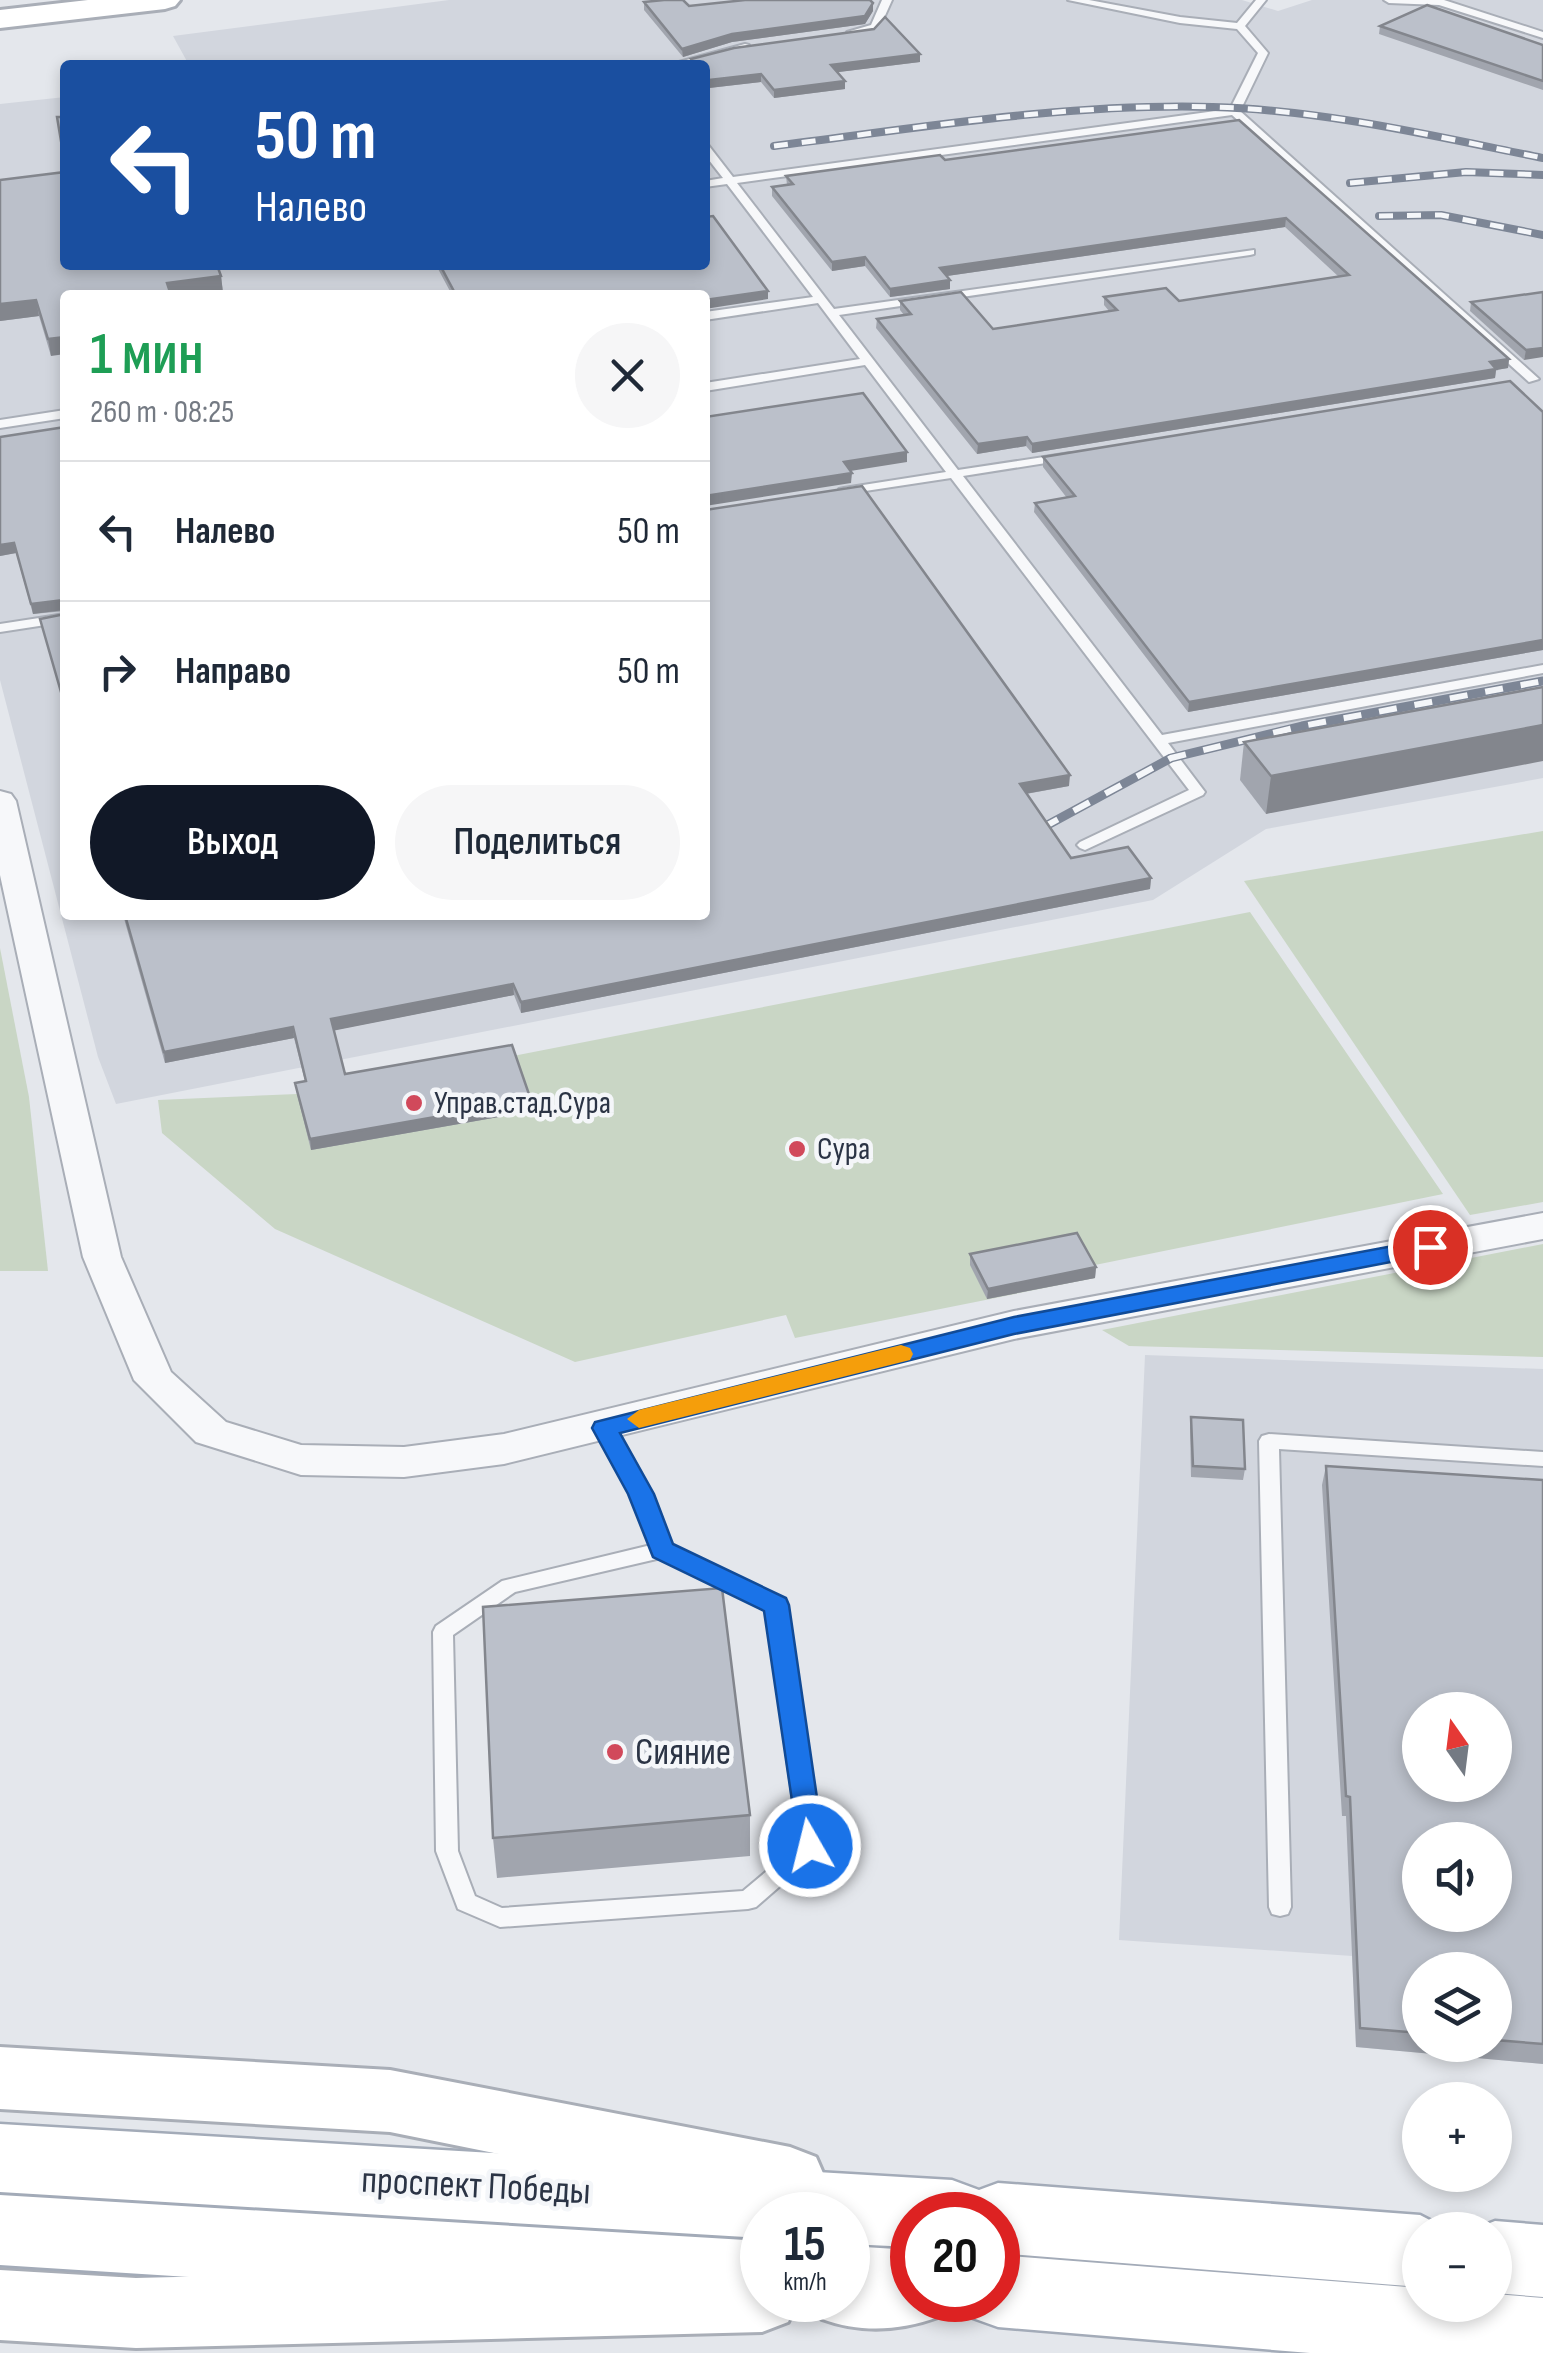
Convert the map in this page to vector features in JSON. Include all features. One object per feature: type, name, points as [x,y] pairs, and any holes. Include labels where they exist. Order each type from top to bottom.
[{"type":"main road","name":"проспект Победы","points":[[0,2158],[890,2211]]},
{"type":"main road","points":[[1020,2220],[1402,2250]]},
{"type":"main road","points":[[0,2230],[740,2276]]},
{"type":"main road","points":[[1512,2258],[1543,2261]]},
{"type":"main road","points":[[1020,2293],[1543,2335]]},
{"type":"street","points":[[0,18],[165,0]]},
{"type":"street","points":[[0,801],[102,1256],[154,1380],[212,1432],[302,1460],[404,1462],[504,1450],[1014,1325],[1543,1226]]},
{"type":"street","points":[[0,2078],[390,2101],[890,2200]]},
{"type":"street","points":[[0,2305],[132,2333],[740,2298]]},
{"type":"lane","points":[[843,34],[876,27],[887,0]]},
{"type":"lane","points":[[1073,0],[1180,20],[1240,26],[1263,54],[1234,112]]},
{"type":"lane","points":[[1240,26],[1261,0]]},
{"type":"lane","points":[[1389,0],[1440,2],[1543,35]]},
{"type":"lane","points":[[694,60],[759,44]]},
{"type":"lane","points":[[710,183],[1234,112],[1538,384]]},
{"type":"lane","points":[[710,155],[1198,792],[1086,845]]},
{"type":"lane","points":[[831,313],[1250,252]]},
{"type":"lane","points":[[710,315],[820,299]]},
{"type":"lane","points":[[710,385],[868,362]]},
{"type":"lane","points":[[1514,382],[1538,384]]},
{"type":"lane","points":[[0,424],[60,415]]},
{"type":"lane","points":[[820,496],[1089,452]]},
{"type":"lane","points":[[0,628],[60,619]]},
{"type":"lane","points":[[1158,740],[1543,670]]},
{"type":"lane","points":[[604,1428],[641,1494],[662,1550],[776,1605],[810,1846],[748,1900],[500,1918],[466,1902],[447,1852],[443,1632],[509,1586],[662,1550]]},
{"type":"lane","points":[[1280,1907],[1270,1441],[1543,1459]]},
{"type":"shaded area","points":[[449,0],[1242,0],[1278,11],[1312,0],[1543,0],[1543,778],[1266,829],[1153,900],[116,1104],[98,1057],[62,920],[710,920],[710,290],[60,290],[60,911],[0,680],[0,104],[60,98],[60,270],[710,270],[710,60],[186,60],[173,36]]},
{"type":"shaded area","points":[[1145,1355],[1543,1369],[1543,2064],[1512,2061],[1512,1952],[1402,1952],[1402,2051],[1356,2047],[1352,1956],[1119,1940]]},
{"type":"green space","points":[[1543,831],[1543,1202],[1470,1215],[1244,881]]},
{"type":"green space","name":"Сура","points":[[1250,912],[1443,1194],[1090,1266],[1095,1278],[795,1338],[786,1315],[575,1362],[275,1229],[162,1133],[158,1100],[297,1094],[513,1056]]},
{"type":"green space","points":[[0,948],[29,1097],[48,1271],[0,1271]]},
{"type":"green space","points":[[1543,1244],[1543,1357],[1129,1346],[1102,1330]]},
{"type":"building","points":[[683,0],[689,6],[745,0],[873,3],[865,16],[732,34],[682,49],[644,2]]},
{"type":"building","points":[[1427,5],[1543,45],[1543,81],[1380,26]]},
{"type":"building","points":[[885,17],[920,54],[831,65],[845,81],[774,90],[761,74],[710,80],[710,60],[691,59],[734,48],[874,29]]},
{"type":"building","points":[[1239,120],[1509,359],[1490,362],[1496,369],[1032,444],[1027,437],[978,444],[877,319],[911,314],[900,301],[961,292],[993,329],[1117,310],[1104,297],[1166,288],[1179,301],[1349,275],[1286,218],[940,268],[950,280],[890,289],[865,257],[832,262],[772,187],[793,184],[786,176],[940,155],[945,160]]},
{"type":"building","points":[[60,173],[60,270],[219,270],[221,276],[167,283],[169,290],[60,290],[60,338],[48,339],[36,300],[0,304],[0,180]]},
{"type":"building","points":[[710,216],[768,291],[710,299],[710,290],[453,290],[443,270],[710,270]]},
{"type":"building","points":[[1543,292],[1543,348],[1526,350],[1471,302]]},
{"type":"building","points":[[1510,381],[1543,412],[1543,640],[1189,702],[1035,503],[1075,496],[1043,457]]},
{"type":"building","points":[[863,393],[907,452],[844,462],[852,473],[710,495],[710,416]]},
{"type":"building","points":[[60,428],[60,600],[31,604],[14,543],[0,545],[0,437]]},
{"type":"building","points":[[862,486],[1070,775],[1020,784],[1071,858],[1128,847],[1151,878],[521,1002],[513,984],[331,1019],[345,1074],[512,1045],[531,1100],[310,1139],[295,1083],[306,1081],[293,1027],[164,1052],[126,920],[710,920],[710,509]]},
{"type":"building","points":[[60,615],[60,689],[40,619]]},
{"type":"building","points":[[1543,687],[1543,725],[1271,776],[1244,742]]},
{"type":"building","points":[[1077,1233],[1096,1267],[988,1289],[970,1254]]},
{"type":"building","points":[[1191,1417],[1243,1420],[1245,1469],[1193,1466]]},
{"type":"building","points":[[1326,1466],[1543,1480],[1543,2044],[1512,2041],[1512,1952],[1402,1952],[1402,2032],[1360,2028],[1350,1797],[1346,1796]]},
{"type":"building","name":"Сияние","points":[[722,1588],[750,1815],[493,1838],[483,1607]]},
{"type":"railway","points":[[774,146],[1048,113],[1213,107],[1337,119],[1543,158]]},
{"type":"railway","points":[[1350,183],[1466,172],[1543,175]]},
{"type":"railway","points":[[1379,216],[1441,215],[1543,235]]},
{"type":"railway","points":[[1042,828],[1171,758],[1302,726],[1543,681]]},
{"type":"slow traffic","points":[[639,1419],[901,1354]]},
{"type":"place","name":"Управ.стад.Сура","points":[[414,1103]]},
{"type":"place","name":"Сура","points":[[797,1149]]},
{"type":"place","name":"Сияние","points":[[615,1752]]},
{"type":"route","points":[[810,1846],[776,1605],[662,1550],[641,1494],[604,1428],[1014,1325],[1430,1247]]}]
